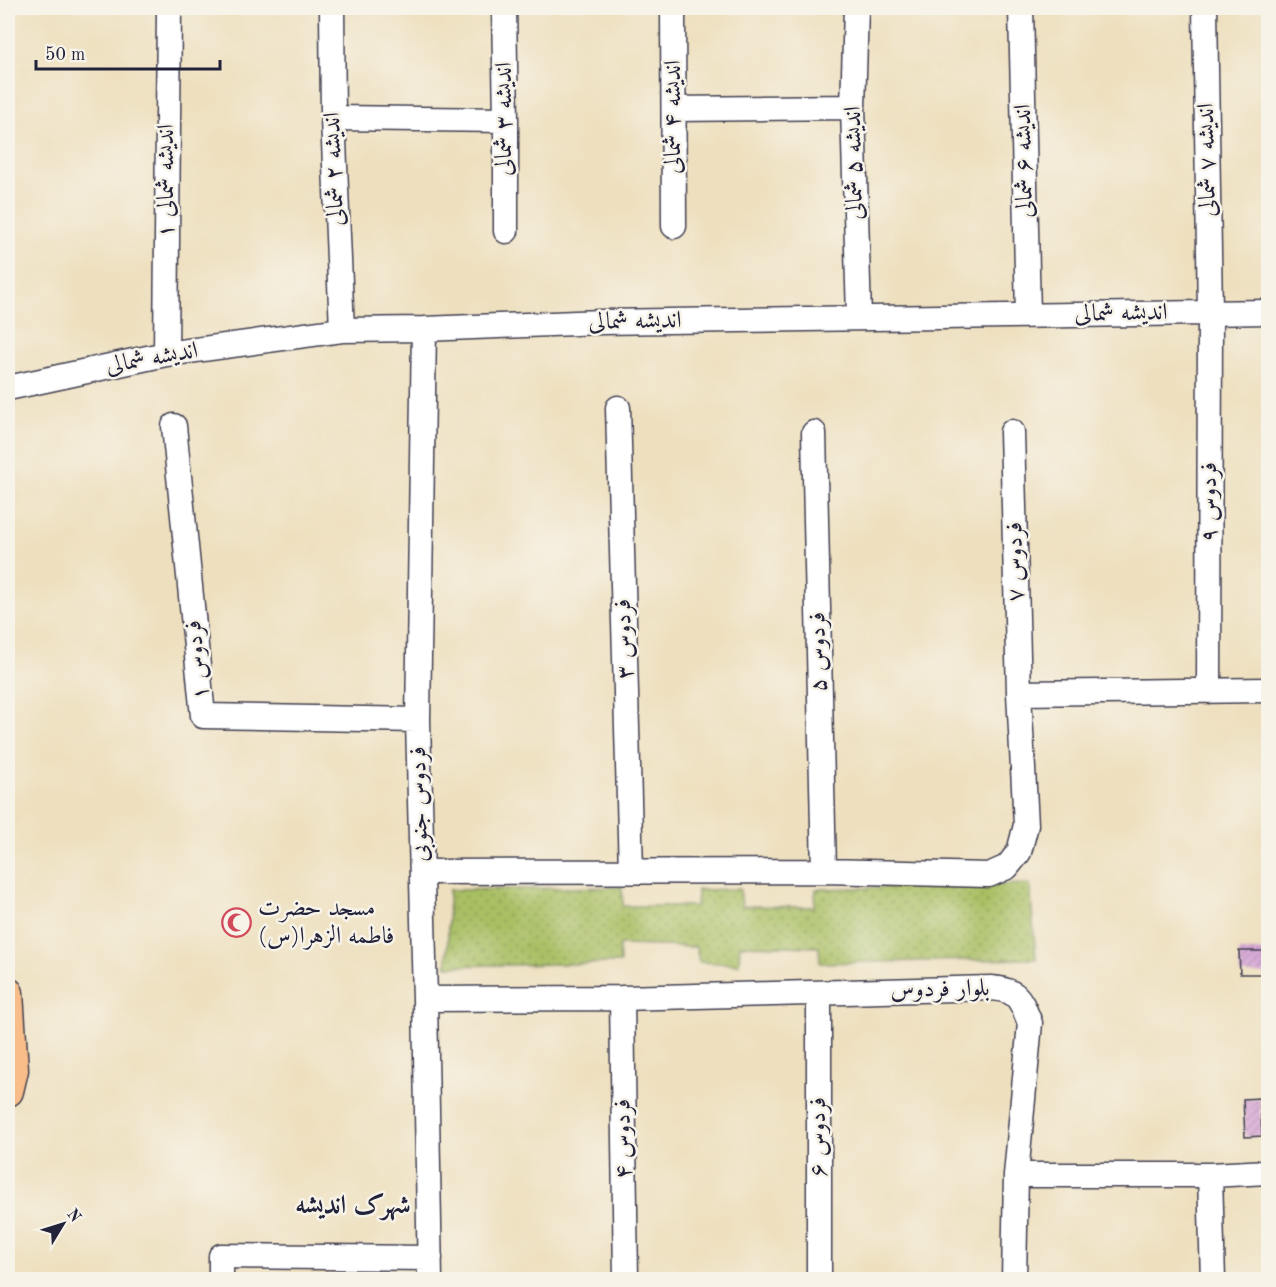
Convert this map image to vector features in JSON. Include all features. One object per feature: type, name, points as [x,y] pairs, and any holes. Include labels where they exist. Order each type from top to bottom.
[{"type":"main road","points":[[8,993],[9,1073]]},
{"type":"street","name":"اندیشه شمالی ۱","points":[[166,354],[169,8]]},
{"type":"street","name":"اندیشه ۲ شمالی","points":[[332,8],[333,118],[342,330]]},
{"type":"street","name":"اندیشه ۳ شمالی","points":[[504,8],[506,231]]},
{"type":"street","name":"اندیشه ۴ شمالی","points":[[673,8],[674,226]]},
{"type":"street","name":"اندیشه ۵ شمالی","points":[[856,8],[854,107],[859,318]]},
{"type":"street","name":"اندیشه ۶ شمالی","points":[[1021,8],[1028,315]]},
{"type":"street","name":"اندیشه ۷ شمالی","points":[[1205,8],[1210,312]]},
{"type":"street","points":[[674,109],[854,107]]},
{"type":"street","points":[[333,118],[506,120]]},
{"type":"street","name":"فردوس ۹","points":[[1209,691],[1210,312]]},
{"type":"street","name":"اندیشه شمالی","points":[[8,388],[166,354],[342,330],[601,322],[1269,312]]},
{"type":"street","name":"فردوس جنوبی","points":[[424,329],[418,720],[430,1269]]},
{"type":"street","name":"فردوس ۳","points":[[618,408],[631,871]]},
{"type":"street","name":"فردوس ۱","points":[[174,426],[203,716],[418,720]]},
{"type":"street","name":"فردوس ۷","points":[[1012,432],[1019,693]]},
{"type":"street","name":"فردوس ۵","points":[[814,433],[824,871]]},
{"type":"street","points":[[422,872],[824,871],[989,874],[1007,867],[1019,852],[1026,825],[1019,693],[1269,690]]},
{"type":"street","name":"بلوار فردوس","points":[[425,999],[622,998],[1005,989],[1016,995],[1022,1002],[1030,1023],[1016,1175],[1014,1280]]},
{"type":"street","name":"فردوس ۶","points":[[819,994],[819,1280]]},
{"type":"street","name":"فردوس ۴","points":[[622,998],[626,1280]]},
{"type":"street","points":[[1016,1175],[1210,1175],[1269,1172]]},
{"type":"street","points":[[1210,1175],[1213,1280]]},
{"type":"street","points":[[221,1280],[221,1256],[430,1269]]},
{"type":"green space","points":[[1030,884],[1036,959],[820,963],[819,947],[740,945],[739,964],[699,962],[696,947],[619,945],[620,963],[447,966],[449,890],[622,887],[623,906],[696,906],[697,890],[740,889],[742,906],[814,907],[816,889]]},
{"type":"building","points":[[1239,951],[1268,951],[1268,974],[1240,974]]},
{"type":"building","points":[[1260,1098],[1262,1136],[1245,1137],[1243,1099]]},
{"type":"place","name":"مسجد حضرت فاطمه الزهرا(س)","points":[[237,923]]},
{"type":"district","name":"شهرک اندیشه","points":[[353,1206]]}]
